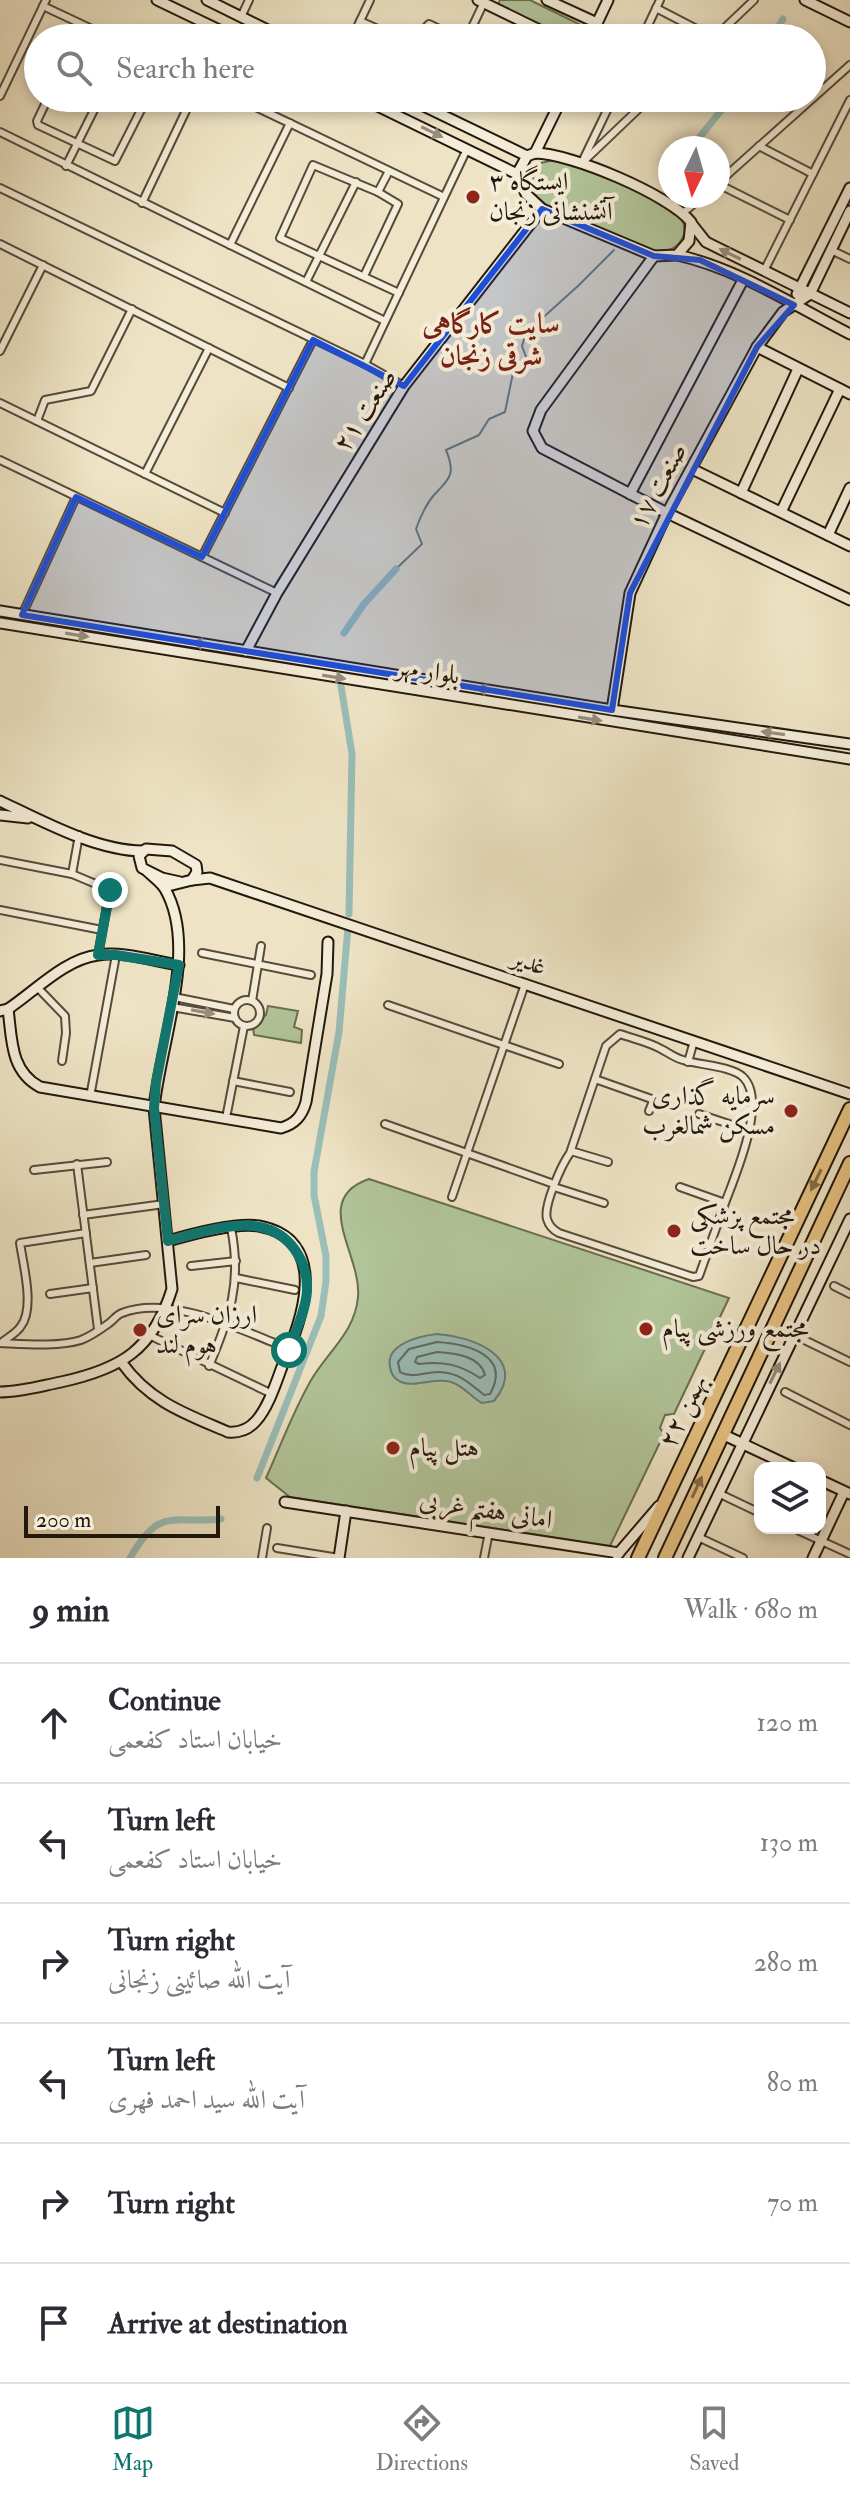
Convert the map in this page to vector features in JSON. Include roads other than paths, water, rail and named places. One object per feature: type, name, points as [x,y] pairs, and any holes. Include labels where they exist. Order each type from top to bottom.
[{"type":"highway","name":"۲۲ بهمن","points":[[638,1558],[850,1109]]},
{"type":"highway","name":"۲۲ بهمن","points":[[665,1558],[850,1163]]},
{"type":"highway","points":[[773,1274],[779,1287],[796,1279]]},
{"type":"main road","points":[[157,0],[207,24]]},
{"type":"main road","points":[[207,0],[255,24]]},
{"type":"main road","points":[[547,0],[597,23],[608,0]]},
{"type":"main road","points":[[805,0],[850,22]]},
{"type":"main road","points":[[482,1],[528,24]]},
{"type":"main road","points":[[390,112],[517,174],[526,194],[542,209],[654,256],[677,255],[700,260],[850,334]]},
{"type":"main road","points":[[436,112],[531,155],[555,154],[655,196],[683,213],[706,242],[850,313]]},
{"type":"main road","points":[[517,174],[554,112]]},
{"type":"main road","points":[[794,305],[850,188]]},
{"type":"main road","name":"صنعت ۲۱","points":[[246,651],[277,593],[404,386],[542,209]]},
{"type":"main road","points":[[810,294],[850,211]]},
{"type":"main road","points":[[677,255],[689,241],[691,222]]},
{"type":"main road","points":[[654,256],[541,410],[533,431],[542,448],[667,513],[850,600]]},
{"type":"main road","points":[[630,494],[743,280]]},
{"type":"main road","name":"صنعت ۱۷","points":[[612,710],[630,593],[667,513],[757,347],[776,320],[810,294]]},
{"type":"main road","points":[[757,347],[850,394]]},
{"type":"main road","points":[[741,493],[798,369]]},
{"type":"main road","points":[[781,512],[840,389]]},
{"type":"main road","points":[[692,469],[850,546]]},
{"type":"main road","points":[[828,535],[850,488]]},
{"type":"main road","name":"بلوار مهر","points":[[0,611],[612,710],[850,744]]},
{"type":"main road","name":"بلوار مهر","points":[[0,623],[850,759]]},
{"type":"main road","points":[[0,631],[13,625]]},
{"type":"main road","points":[[361,682],[364,670]]},
{"type":"main road","points":[[0,801],[36,819],[124,851],[139,862],[164,887],[178,936],[179,965],[156,1082],[154,1108],[172,1289],[166,1308],[151,1336],[122,1363],[81,1378],[0,1392]]},
{"type":"main road","points":[[0,815],[36,819]]},
{"type":"main road","points":[[124,851],[150,848],[172,851],[191,861],[210,878]]},
{"type":"main road","points":[[139,862],[143,851]]},
{"type":"main road","points":[[192,880],[197,869]]},
{"type":"main road","points":[[147,871],[180,882]]},
{"type":"main road","name":"غدیر","points":[[164,887],[210,878],[850,1094]]},
{"type":"main road","points":[[179,965],[116,955],[81,959],[4,1010],[23,1075],[40,1087],[281,1128],[294,1122],[304,1110],[327,974],[328,942]]},
{"type":"main road","points":[[688,1558],[850,1219]]},
{"type":"main road","points":[[122,1363],[134,1380],[157,1399],[228,1432],[240,1431],[252,1425],[270,1393],[296,1330],[307,1293],[304,1268],[294,1248],[278,1233],[259,1226],[231,1228],[168,1241]]},
{"type":"main road","points":[[722,1434],[782,1462]]},
{"type":"main road","points":[[813,1558],[847,1493],[826,1483]]},
{"type":"main road","points":[[617,1555],[666,1497]]},
{"type":"main road","name":"امانی هفتم غربی","points":[[285,1502],[489,1532],[617,1555]]},
{"type":"main road","points":[[339,1558],[346,1511]]},
{"type":"street","points":[[241,17],[249,0]]},
{"type":"street","points":[[359,24],[370,0]]},
{"type":"street","points":[[649,24],[660,0]]},
{"type":"street","points":[[729,24],[754,0]]},
{"type":"street","points":[[473,24],[482,1]]},
{"type":"street","points":[[35,24],[45,3],[85,24]]},
{"type":"street","points":[[656,8],[687,24]]},
{"type":"street","points":[[360,21],[367,24]]},
{"type":"street","points":[[0,96],[24,46]]},
{"type":"street","points":[[826,86],[850,65]]},
{"type":"street","points":[[764,271],[850,100]]},
{"type":"street","points":[[41,112],[36,123],[115,161],[140,112]]},
{"type":"street","points":[[66,166],[93,112]]},
{"type":"street","points":[[142,203],[185,112]]},
{"type":"street","points":[[267,112],[444,197]]},
{"type":"street","points":[[582,163],[606,112]]},
{"type":"street","points":[[582,163],[635,112]]},
{"type":"street","points":[[730,172],[797,112]]},
{"type":"street","points":[[230,245],[290,123]]},
{"type":"street","points":[[0,132],[385,321]]},
{"type":"street","points":[[759,146],[813,174]]},
{"type":"street","points":[[365,364],[467,149]]},
{"type":"street","points":[[364,276],[398,204],[316,165],[280,238],[399,293]]},
{"type":"street","points":[[378,192],[389,171]]},
{"type":"street","points":[[306,282],[356,182]]},
{"type":"street","points":[[0,188],[365,364],[404,386]]},
{"type":"street","points":[[730,189],[790,220]]},
{"type":"street","points":[[683,213],[689,208]]},
{"type":"street","points":[[0,244],[289,388]]},
{"type":"street","points":[[831,250],[850,259]]},
{"type":"street","points":[[0,351],[43,265]]},
{"type":"street","points":[[37,421],[45,400],[91,391],[132,309]]},
{"type":"street","points":[[202,557],[313,340]]},
{"type":"street","points":[[145,474],[209,348]]},
{"type":"street","points":[[0,403],[225,513]]},
{"type":"street","points":[[0,460],[277,593]]},
{"type":"street","points":[[22,615],[76,497]]},
{"type":"street","points":[[72,874],[79,835]]},
{"type":"street","points":[[0,860],[72,874],[110,890],[98,955]]},
{"type":"street","points":[[0,910],[102,930]]},
{"type":"street","points":[[252,1001],[261,946]]},
{"type":"street","points":[[202,953],[311,975]]},
{"type":"street","points":[[90,1097],[116,955]]},
{"type":"street","points":[[452,1197],[525,984]]},
{"type":"street","points":[[38,988],[65,1016],[62,1061]]},
{"type":"street","points":[[173,1002],[235,1018],[244,1026],[258,1020],[258,1005],[252,1001],[238,1003],[234,1009],[235,1018]]},
{"type":"street","points":[[173,1002],[234,1009]]},
{"type":"street","points":[[388,1005],[559,1064]]},
{"type":"street","points":[[227,1113],[244,1026]]},
{"type":"street","points":[[620,1034],[663,1049],[688,1062],[744,1077],[753,1121],[699,1276],[693,1277],[553,1230],[545,1215],[553,1185],[571,1151],[606,1046],[620,1034]]},
{"type":"street","points":[[688,1062],[694,1041]]},
{"type":"street","points":[[595,1079],[657,1100],[649,1111]]},
{"type":"street","points":[[233,1081],[290,1092]]},
{"type":"street","points":[[699,1114],[750,1131]]},
{"type":"street","points":[[385,1124],[604,1203]]},
{"type":"street","points":[[571,1151],[608,1162]]},
{"type":"street","points":[[34,1170],[107,1162]]},
{"type":"street","points":[[77,1164],[98,1329]]},
{"type":"street","points":[[680,1187],[725,1203]]},
{"type":"street","points":[[83,1215],[164,1204]]},
{"type":"street","points":[[209,1366],[227,1323],[236,1278],[231,1228]]},
{"type":"street","points":[[0,1343],[22,1326],[26,1310],[27,1290],[20,1243],[86,1233]]},
{"type":"street","points":[[90,1263],[146,1255]]},
{"type":"street","points":[[191,1266],[236,1261]]},
{"type":"street","points":[[236,1278],[295,1290]]},
{"type":"street","points":[[834,1286],[850,1294]]},
{"type":"street","points":[[50,1294],[93,1288]]},
{"type":"street","points":[[0,1343],[19,1345],[80,1340],[109,1324],[119,1313],[149,1307],[166,1308],[227,1323],[277,1344]]},
{"type":"street","points":[[794,1335],[850,1362]]},
{"type":"street","points":[[151,1336],[270,1393]]},
{"type":"street","points":[[785,1392],[850,1425]]},
{"type":"street","points":[[718,1493],[754,1510]]},
{"type":"street","points":[[262,1558],[267,1528]]},
{"type":"street","points":[[484,1558],[489,1532]]},
{"type":"street","points":[[806,1534],[850,1554]]},
{"type":"street","points":[[698,1537],[743,1558]]},
{"type":"street","points":[[277,1548],[339,1558]]},
{"type":"water","points":[[437,1334],[479,1344],[501,1361],[505,1372],[503,1386],[494,1401],[482,1403],[451,1382],[407,1384],[395,1378],[390,1367],[393,1352],[405,1343]]},
{"type":"waterway","points":[[780,24],[783,19]]},
{"type":"waterway","points":[[701,136],[720,112]]},
{"type":"waterway","points":[[396,569],[422,544],[416,529],[419,520],[450,475],[451,465],[446,450],[479,435],[489,419],[505,412],[513,373],[529,365],[522,346],[526,333],[614,250]]},
{"type":"waterway","points":[[344,633],[364,604],[396,569]]},
{"type":"waterway","points":[[341,686],[352,754],[349,914]]},
{"type":"waterway","points":[[257,1478],[321,1316],[326,1256],[314,1195],[314,1172],[339,1032],[348,927]]},
{"type":"waterway","points":[[130,1558],[140,1542],[159,1524],[178,1520],[221,1519]]},
{"type":"place","name":"ایستگاه ۳ آتشنشانی زنجان","points":[[473,197]]},
{"type":"place","name":"سرمایه گذاری مسکن شمالغرب","points":[[791,1111]]},
{"type":"place","name":"مجتمع پزشکی در حال ساخت","points":[[674,1231]]},
{"type":"place","name":"مجتمع ورزشی پیام","points":[[646,1329]]},
{"type":"place","name":"ارزان سرای هوم لند","points":[[140,1330]]},
{"type":"place","name":"هتل پیام","points":[[393,1448]]},
{"type":"district","name":"سایت کارگاهی شرقی زنجان","points":[[491,340]]}]
